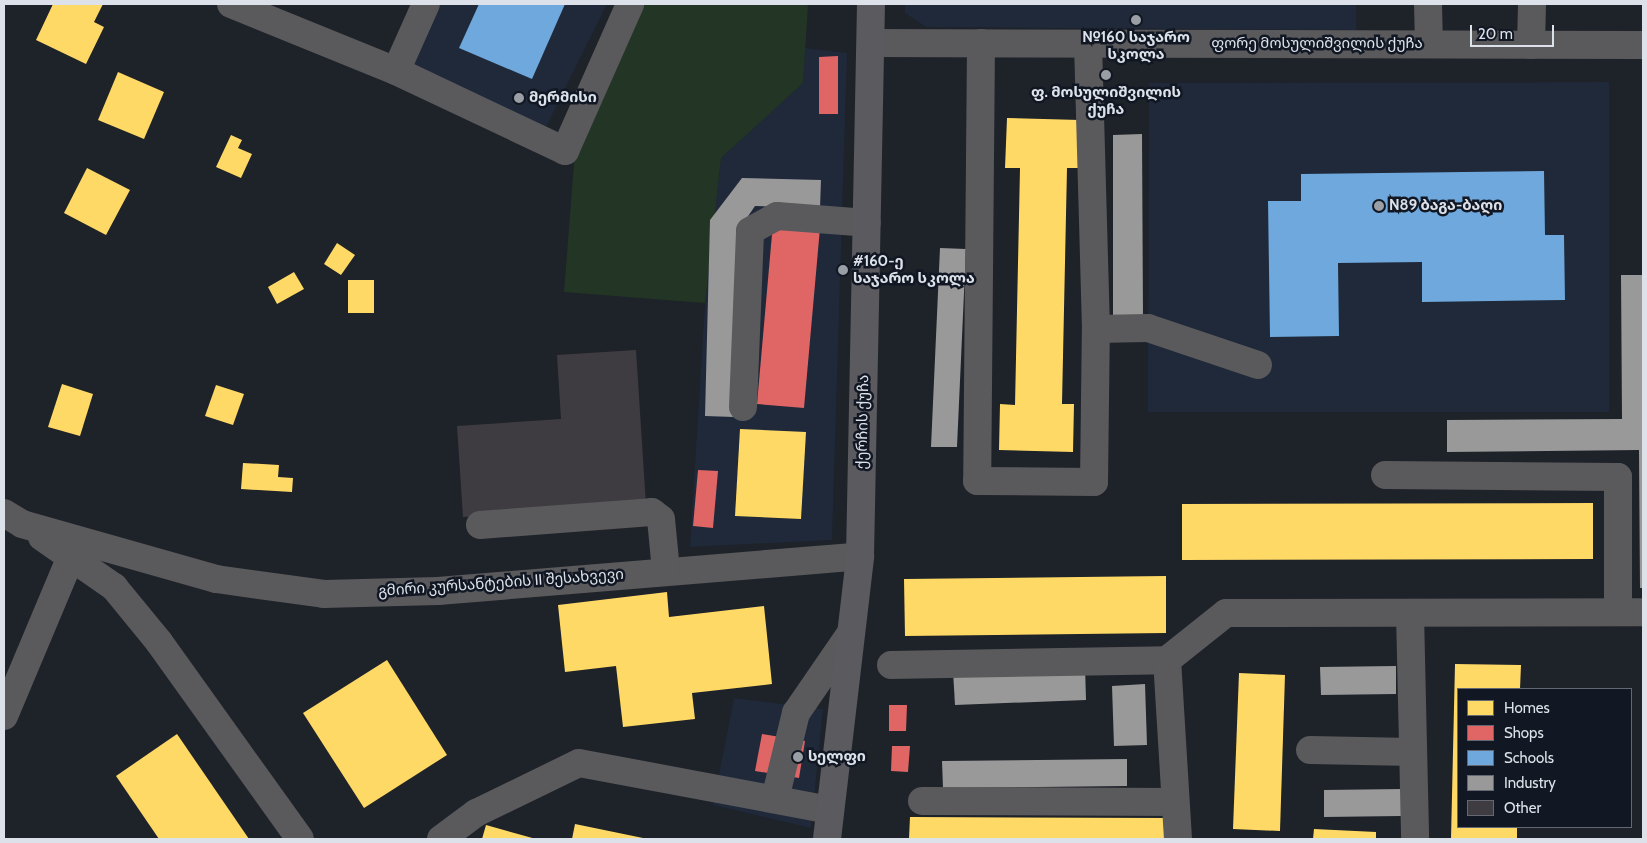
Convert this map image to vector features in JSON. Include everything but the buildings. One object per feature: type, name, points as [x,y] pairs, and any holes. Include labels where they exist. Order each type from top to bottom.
[{"type":"main road","name":"ქერჩის ქუჩა","points":[[827,839],[860,556],[871,43],[867,6]]},
{"type":"street","points":[[231,4],[396,72],[564,151],[630,4]]},
{"type":"street","points":[[396,72],[426,4]]},
{"type":"street","points":[[1428,4],[1429,44]]},
{"type":"street","points":[[1531,45],[1532,4]]},
{"type":"street","name":"ფორე მოსულიშვილის ქუჩა","points":[[871,43],[1643,45]]},
{"type":"street","points":[[981,43],[977,481],[1094,482],[1096,330],[1088,43]]},
{"type":"street","points":[[743,408],[750,230],[777,216],[867,224]]},
{"type":"street","points":[[1096,330],[1148,328],[1258,365]]},
{"type":"street","points":[[891,664],[1167,660],[1226,613],[1630,612],[1618,476],[1385,476]]},
{"type":"street","points":[[480,524],[652,512],[661,519],[666,571]]},
{"type":"street","points":[[13,518],[114,587],[160,642],[300,839]]},
{"type":"street","name":"გმირი კურსანტების II შესახვევი","points":[[13,518],[216,579],[324,594],[438,591],[860,556]]},
{"type":"street","points":[[4,716],[71,557]]},
{"type":"street","points":[[1410,613],[1414,839]]},
{"type":"street","points":[[775,799],[796,713],[850,634]]},
{"type":"street","points":[[1167,660],[1178,839]]},
{"type":"street","points":[[1310,750],[1413,752]]},
{"type":"street","points":[[441,839],[476,813],[580,763],[830,810]]},
{"type":"street","points":[[922,801],[1175,802]]},
{"type":"shaded area","name":"მერმისი","points":[[438,4],[607,4],[545,129],[411,66]]},
{"type":"shaded area","name":"№160 საჯარო სკოლა","points":[[905,4],[1356,4],[1356,30],[926,27],[905,13]]},
{"type":"shaded area","points":[[805,48],[847,53],[832,540],[690,547],[705,303],[721,158],[803,83]]},
{"type":"shaded area","name":"N89 ბაგა-ბაღი","points":[[1609,82],[1609,412],[1148,412],[1149,83]]},
{"type":"shaded area","points":[[734,698],[823,709],[811,828],[713,805]]},
{"type":"green space","points":[[637,4],[808,4],[803,83],[721,158],[705,303],[564,292],[575,152]]},
{"type":"place","name":"№160 საჯარო სკოლა","points":[[1136,20]]},
{"type":"place","name":"ფ. მოსულიშვილის ქუჩა","points":[[1106,75]]},
{"type":"place","name":"მერმისი","points":[[519,98]]},
{"type":"place","name":"N89 ბაგა-ბაღი","points":[[1379,206]]},
{"type":"place","name":"#160-ე საჯარო სკოლა","points":[[843,270]]},
{"type":"place","name":"სელფი","points":[[798,757]]}]
